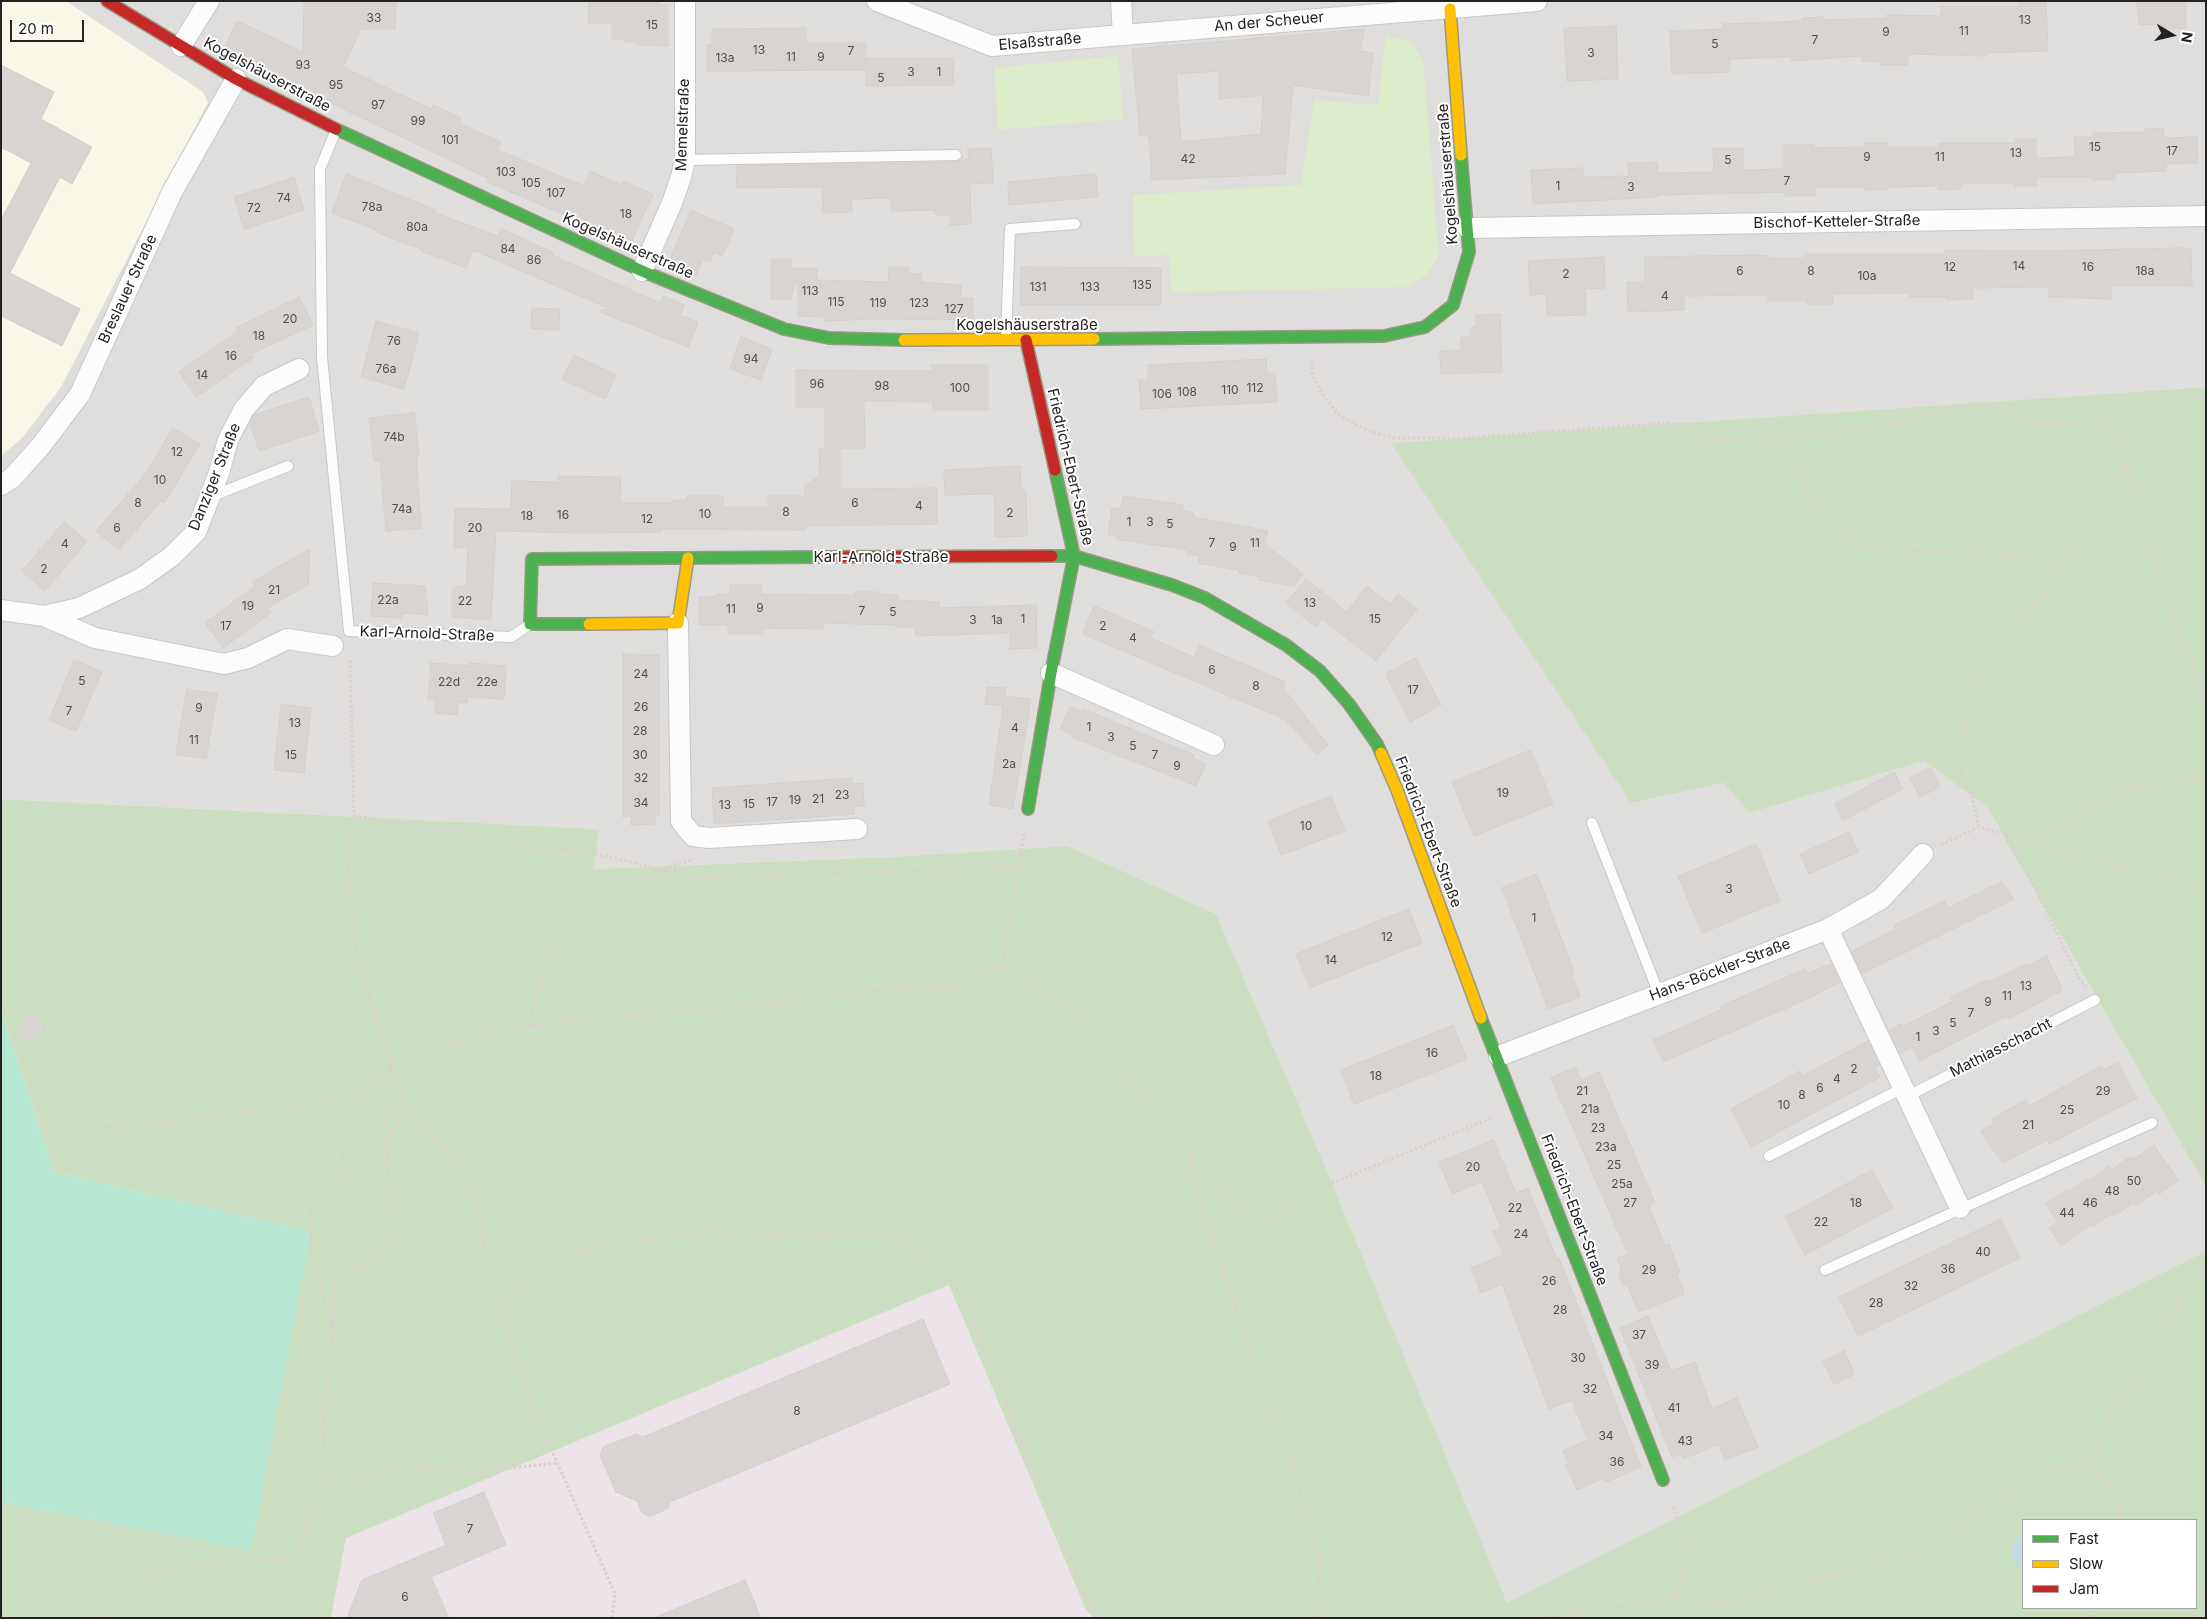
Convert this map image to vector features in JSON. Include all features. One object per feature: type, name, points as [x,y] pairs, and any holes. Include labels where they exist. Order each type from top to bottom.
[{"type":"street","name":"Kogelshäuserstraße","points":[[107,1],[236,79],[337,129],[642,271],[784,329],[829,338],[1006,340],[1384,336],[1425,327],[1453,305],[1468,252],[1468,228],[1450,9]]},
{"type":"street","points":[[181,46],[209,1]]},
{"type":"street","name":"Memelstraße","points":[[642,271],[672,203],[685,160],[685,1]]},
{"type":"street","name":"Elsaßstraße","points":[[877,1],[992,46],[1122,35]]},
{"type":"street","points":[[1120,1],[1122,35]]},
{"type":"street","name":"An der Scheuer","points":[[1122,35],[1537,1]]},
{"type":"street","name":"Breslauer Straße","points":[[1,485],[12,478],[40,447],[80,394],[172,192],[236,79]]},
{"type":"street","name":"Bischof-Ketteler-Straße","points":[[1468,228],[2206,216]]},
{"type":"street","name":"Friedrich-Ebert-Straße","points":[[1026,340],[1074,556],[1172,585],[1205,598],[1286,645],[1320,671],[1349,704],[1377,744],[1397,790],[1473,994],[1499,1056],[1663,1480]]},
{"type":"street","name":"Danziger Straße","points":[[44,616],[79,608],[140,579],[172,556],[196,532],[219,473],[228,440],[244,409],[264,386],[299,369]]},
{"type":"street","points":[[1028,809],[1051,673],[1074,556]]},
{"type":"street","name":"Karl-Arnold-Straße","points":[[530,624],[532,560],[1074,556]]},
{"type":"street","points":[[688,558],[678,622],[681,821],[693,836],[709,838],[857,829]]},
{"type":"street","name":"Danziger Straße","points":[[1,610],[44,616],[95,638],[224,664],[248,658],[287,639],[333,646]]},
{"type":"street","points":[[530,624],[678,622]]},
{"type":"street","points":[[1051,673],[1214,745]]},
{"type":"street","name":"Hans-Böckler-Straße","points":[[1499,1056],[1828,929],[1882,899],[1923,854]]},
{"type":"street","points":[[1828,929],[1960,1208]]},
{"type":"lane","name":"Kogelshäuserstraße","points":[[337,129],[320,169],[322,357],[349,631]]},
{"type":"lane","points":[[685,160],[956,155]]},
{"type":"lane","points":[[1006,340],[1010,229],[1075,224]]},
{"type":"lane","points":[[209,498],[288,466]]},
{"type":"lane","name":"Karl-Arnold-Straße","points":[[349,631],[511,637],[530,624]]},
{"type":"lane","points":[[1592,823],[1659,994]]},
{"type":"lane","name":"Mathiasschacht","points":[[1769,1156],[2095,1000]]},
{"type":"lane","points":[[1825,1270],[2152,1123]]},
{"type":"path","points":[[1311,337],[1312,373],[1320,391],[1339,415],[1367,430],[1392,438],[1462,438],[1667,423],[1683,426],[1706,440],[1782,437],[1871,428],[1977,403],[2042,424],[2098,422],[2116,433],[2177,626],[2206,705]]},
{"type":"path","points":[[1782,437],[1816,508],[1839,532],[1863,547],[2027,558],[2064,566]]},
{"type":"path","points":[[1979,827],[1973,801],[1961,777],[1960,738],[1981,666],[2039,601],[2064,566],[2089,512],[2126,466]]},
{"type":"path","points":[[349,631],[354,816],[347,863],[357,954],[391,1068],[406,1106],[473,1183],[487,1262],[534,1410],[615,1594],[612,1618]]},
{"type":"path","points":[[2032,844],[2134,786],[2206,780]]},
{"type":"path","points":[[1002,964],[1028,809]]},
{"type":"path","points":[[1923,854],[1979,827],[2003,833],[2032,844],[2165,876],[2206,897]]},
{"type":"path","points":[[2003,833],[2034,886],[2078,976],[2095,1000]]},
{"type":"path","points":[[529,1026],[545,960],[623,888],[661,869],[692,860]]},
{"type":"path","points":[[89,1128],[164,1122],[358,1098],[391,1068],[495,1030],[618,1016],[794,1002],[848,992],[959,988],[1002,964]]},
{"type":"path","points":[[1002,964],[1018,980],[1076,1012],[1143,1099],[1171,1130],[1208,1184],[1238,1206],[1273,1218],[1301,1196],[1518,1107]]},
{"type":"path","points":[[2206,1103],[2198,1167],[2206,1178]]},
{"type":"path","points":[[98,1618],[158,1570],[296,1557],[326,1483],[323,1421],[333,1331],[334,1272],[371,1264],[392,1234],[387,1144],[406,1106]]},
{"type":"path","points":[[333,1331],[313,1264],[310,1202],[342,1174],[342,1136],[406,1106]]},
{"type":"path","points":[[1188,1154],[1205,1222],[1284,1442],[1320,1558],[1317,1618]]},
{"type":"path","points":[[501,1303],[570,1253],[615,1243],[710,1232],[839,1236],[889,1231],[935,1263],[960,1294],[1095,1618]]},
{"type":"path","points":[[2091,1464],[2110,1412],[2141,1371],[2192,1283],[2206,1274]]},
{"type":"path","points":[[326,1483],[412,1466],[473,1472],[558,1463]]},
{"type":"path","points":[[2091,1464],[2121,1500],[2119,1519]]},
{"type":"path","points":[[1542,1618],[1676,1598],[1729,1603],[1907,1555],[2045,1473],[2091,1464]]},
{"type":"path","points":[[1663,1480],[1692,1558],[1676,1598]]},
{"type":"shaded area","points":[[1,1],[2206,1],[2206,387],[1392,443],[1631,803],[1723,783],[1750,813],[1924,761],[1987,807],[2206,1187],[2206,1251],[1507,1604],[1318,1150],[1216,914],[1068,846],[891,857],[594,869],[598,829],[1,799]]},
{"type":"shaded area","points":[[1,1],[66,1],[203,92],[208,102],[61,387],[22,438],[1,456]]},
{"type":"shaded area","points":[[949,1285],[1086,1610],[1094,1618],[331,1618],[346,1538]]},
{"type":"green space","points":[[1386,36],[1411,41],[1423,61],[1439,256],[1427,275],[1409,287],[1171,292],[1169,255],[1134,256],[1133,195],[1301,185],[1314,100],[1378,105]]},
{"type":"green space","points":[[1118,56],[1123,119],[998,130],[994,68]]},
{"type":"green space","points":[[2206,387],[2206,1187],[1987,807],[1924,761],[1750,813],[1723,783],[1631,803],[1391,443]]},
{"type":"green space","points":[[1,799],[599,829],[594,869],[891,857],[1068,846],[1216,914],[1318,1150],[1507,1603],[2206,1251],[2206,1618],[1094,1618],[1086,1610],[949,1285],[346,1538],[331,1618],[1,1618],[1,1502],[251,1550],[310,1231],[54,1172],[1,1010]]},
{"type":"green space","points":[[1,1010],[54,1172],[311,1231],[251,1551],[1,1502]]},
{"type":"water","points":[[2022,1535],[2022,1568],[2017,1565],[2011,1554],[2014,1543]]},
{"type":"building","points":[[304,1],[396,1],[395,29],[361,29],[343,67],[431,109],[433,105],[461,118],[459,123],[501,142],[498,150],[584,186],[590,171],[622,185],[623,181],[653,194],[629,247],[599,233],[601,230],[487,182],[489,179],[223,51],[237,21],[303,52]]},
{"type":"building","points":[[589,1],[659,1],[658,5],[668,5],[668,46],[636,45],[636,42],[625,42],[624,39],[612,39],[612,23],[588,23]]},
{"type":"building","points":[[2046,1],[2048,51],[1986,53],[1986,56],[1908,54],[1908,65],[1882,65],[1882,62],[1862,61],[1862,56],[1791,61],[1791,57],[1730,59],[1730,72],[1672,74],[1670,31],[1724,29],[1723,24],[1802,21],[1802,18],[1823,17],[1823,20],[1887,18],[1887,15],[1941,16],[1941,6],[2002,7],[2019,6],[2019,2]]},
{"type":"building","points":[[2137,1],[2185,1],[2186,28],[2164,29],[2161,24],[2139,25]]},
{"type":"building","points":[[1616,26],[1618,79],[1567,81],[1564,28]]},
{"type":"building","points":[[806,28],[806,43],[866,43],[866,70],[707,71],[707,45],[712,45],[712,29]]},
{"type":"building","points":[[1364,29],[1360,51],[1373,53],[1368,96],[1293,85],[1285,174],[1152,180],[1149,136],[1140,136],[1132,49]],"holes":[[[1219,71],[1219,99],[1263,95],[1261,134],[1181,142],[1176,74]]]},
{"type":"building","points":[[866,58],[954,58],[953,85],[866,86]]},
{"type":"building","points":[[1,65],[54,92],[41,119],[92,147],[72,184],[60,177],[10,273],[80,309],[62,346],[1,316],[1,220],[31,163],[1,147]]},
{"type":"building","points":[[2163,128],[2164,138],[2197,137],[2198,163],[2166,164],[2166,171],[2115,173],[2115,180],[2092,180],[2092,177],[2037,177],[2037,186],[2014,186],[2014,183],[1961,183],[1961,189],[1938,190],[1938,186],[1887,187],[1887,190],[1864,190],[1864,187],[1815,187],[1815,196],[1785,196],[1785,192],[1658,195],[1658,197],[1533,204],[1531,170],[1583,168],[1584,177],[1629,176],[1628,163],[1657,162],[1658,173],[1714,172],[1713,148],[1743,148],[1743,170],[1784,169],[1784,145],[1814,145],[1814,148],[1865,147],[1865,143],[1887,143],[1887,147],[1939,147],[1939,143],[2015,143],[2015,139],[2036,139],[2036,158],[2075,157],[2074,137],[2093,137],[2093,133],[2145,132],[2145,129]]},
{"type":"building","points":[[991,148],[993,183],[970,184],[971,224],[950,225],[950,215],[936,215],[935,210],[892,211],[891,198],[851,199],[852,212],[823,213],[822,187],[737,188],[736,166],[956,162],[969,159],[968,149]]},
{"type":"building","points":[[346,174],[436,210],[435,213],[498,236],[501,229],[553,252],[552,255],[660,303],[663,296],[684,305],[680,315],[698,322],[688,347],[600,312],[601,310],[612,310],[473,250],[466,268],[332,213]]},
{"type":"building","points":[[1096,174],[1098,197],[1009,205],[1008,182]]},
{"type":"building","points":[[294,177],[304,210],[244,229],[234,197]]},
{"type":"building","points":[[691,210],[734,229],[722,256],[714,253],[710,262],[703,259],[696,276],[674,267],[676,262],[670,259]]},
{"type":"building","points":[[2191,249],[2192,286],[2111,286],[2111,299],[2049,297],[2049,287],[1973,288],[1973,299],[1946,300],[1946,297],[1910,297],[1909,293],[1833,294],[1833,304],[1807,304],[1807,301],[1768,301],[1768,295],[1684,296],[1684,310],[1628,312],[1627,282],[1645,282],[1645,257],[1757,255],[1768,256],[1768,258],[1805,258],[1805,254],[1945,254],[1945,250],[2038,251]]},
{"type":"building","points":[[1604,257],[1605,288],[1585,289],[1586,315],[1547,316],[1546,294],[1530,295],[1528,261]]},
{"type":"building","points":[[771,259],[791,259],[791,268],[817,268],[817,280],[888,282],[889,267],[909,267],[909,273],[922,274],[921,282],[961,285],[961,298],[973,298],[973,320],[869,319],[825,321],[824,317],[798,316],[798,277],[790,299],[771,299]]},
{"type":"building","points":[[1021,267],[1161,268],[1161,305],[1020,305]]},
{"type":"building","points":[[299,297],[313,325],[251,354],[253,358],[196,397],[179,372],[238,331],[236,328]]},
{"type":"building","points":[[532,308],[560,309],[559,330],[531,329]]},
{"type":"building","points":[[1500,314],[1502,372],[1441,374],[1440,351],[1461,350],[1461,338],[1470,337],[1470,328],[1476,327],[1476,315]]},
{"type":"building","points":[[376,321],[419,333],[404,389],[361,377]]},
{"type":"building","points":[[741,337],[772,349],[761,380],[730,369]]},
{"type":"building","points":[[574,355],[616,375],[605,399],[562,379]]},
{"type":"building","points":[[1266,359],[1267,374],[1275,373],[1277,402],[1141,409],[1139,380],[1148,380],[1148,365]]},
{"type":"building","points":[[932,365],[988,365],[988,410],[933,410],[933,402],[864,401],[865,448],[840,448],[840,489],[937,488],[937,524],[807,526],[805,530],[661,529],[661,532],[582,533],[496,531],[491,620],[452,617],[452,591],[458,586],[466,586],[468,548],[454,548],[455,508],[511,509],[512,481],[558,482],[558,476],[620,477],[621,503],[673,503],[673,500],[687,500],[687,496],[723,496],[723,507],[768,507],[768,496],[805,496],[805,486],[819,476],[820,448],[825,448],[825,407],[796,407],[796,370],[932,371]]},
{"type":"building","points":[[309,397],[319,431],[259,451],[250,423],[254,415]]},
{"type":"building","points":[[414,413],[419,456],[416,456],[421,528],[386,531],[380,460],[374,461],[369,418]]},
{"type":"building","points":[[173,428],[200,444],[164,503],[161,501],[119,550],[96,531],[147,472]]},
{"type":"building","points":[[1020,466],[1021,490],[1026,490],[1027,536],[995,537],[994,494],[945,495],[944,470]]},
{"type":"building","points":[[1123,496],[1183,505],[1182,511],[1194,513],[1193,517],[1268,531],[1265,544],[1303,574],[1294,586],[1259,580],[1260,577],[1239,573],[1239,570],[1198,563],[1199,556],[1187,554],[1188,550],[1116,539],[1116,536],[1108,535],[1112,508],[1121,509]]},
{"type":"building","points":[[64,522],[87,541],[45,591],[22,571]]},
{"type":"building","points":[[310,549],[308,585],[267,608],[271,613],[223,648],[205,623],[255,586],[252,582]]},
{"type":"building","points":[[1306,579],[1347,612],[1367,586],[1390,604],[1398,594],[1417,609],[1376,661],[1322,619],[1316,627],[1286,603]]},
{"type":"building","points":[[373,583],[425,586],[428,615],[402,613],[402,618],[371,616]]},
{"type":"building","points":[[730,585],[761,585],[762,594],[855,595],[855,592],[878,592],[878,594],[899,595],[898,600],[939,602],[939,608],[1036,605],[1037,648],[1010,649],[1010,633],[916,636],[915,627],[896,627],[896,625],[823,623],[823,629],[763,628],[763,634],[728,634],[728,625],[699,625],[699,597],[716,597],[716,594],[730,594]]},
{"type":"building","points":[[1094,606],[1153,631],[1150,638],[1194,657],[1199,645],[1286,682],[1283,688],[1328,745],[1317,754],[1284,719],[1083,634]]},
{"type":"building","points":[[623,654],[659,655],[659,816],[655,816],[655,824],[631,825],[631,816],[623,817]]},
{"type":"building","points":[[1416,658],[1441,705],[1410,722],[1385,674]]},
{"type":"building","points":[[74,660],[102,672],[76,731],[49,720]]},
{"type":"building","points":[[431,663],[470,666],[470,663],[506,666],[504,699],[468,697],[467,703],[458,702],[457,715],[435,713],[436,700],[428,700]]},
{"type":"building","points":[[987,687],[1006,688],[1005,696],[1031,699],[1013,809],[989,805],[1003,706],[985,704]]},
{"type":"building","points":[[187,689],[217,694],[206,759],[176,754]]},
{"type":"building","points":[[281,704],[311,708],[304,773],[274,770]]},
{"type":"building","points":[[1070,707],[1082,712],[1083,709],[1194,755],[1193,758],[1206,764],[1196,786],[1072,737],[1072,735],[1060,729]]},
{"type":"building","points":[[1531,750],[1553,804],[1474,836],[1452,782]]},
{"type":"building","points":[[1931,767],[1940,787],[1920,797],[1910,778]]},
{"type":"building","points":[[1894,772],[1903,789],[1843,820],[1835,804]]},
{"type":"building","points":[[852,778],[852,784],[863,783],[864,806],[854,807],[855,814],[714,824],[712,788]]},
{"type":"building","points":[[1331,796],[1345,831],[1281,855],[1268,821]]},
{"type":"building","points":[[1849,832],[1858,852],[1809,874],[1800,854]]},
{"type":"building","points":[[1756,844],[1780,901],[1702,933],[1678,876]]},
{"type":"building","points":[[1537,874],[1574,972],[1571,973],[1580,997],[1548,1009],[1502,888]]},
{"type":"building","points":[[2001,882],[2014,899],[1863,973],[1861,972],[1852,951],[1896,929],[1894,925],[1944,901],[1948,908]]},
{"type":"building","points":[[1409,909],[1422,943],[1310,988],[1296,954]]},
{"type":"building","points":[[2046,956],[2063,990],[2008,1019],[2007,1016],[1919,1061],[1912,1047],[1900,1054],[1889,1030],[1900,1024],[1902,1027],[1936,1010],[1953,1001],[1951,997],[1988,979],[1989,982]]},
{"type":"building","points":[[1831,964],[1840,982],[1816,995],[1663,1062],[1653,1040],[1723,1009],[1721,1006],[1805,969],[1807,974]]},
{"type":"building","points":[[32,1013],[46,1028],[29,1044],[15,1030]]},
{"type":"building","points":[[1453,1025],[1467,1059],[1354,1104],[1341,1070]]},
{"type":"building","points":[[1868,1041],[1879,1065],[1874,1068],[1880,1077],[1751,1147],[1731,1109],[1800,1071],[1802,1076]]},
{"type":"building","points":[[2118,1063],[2137,1098],[2049,1144],[2047,1140],[2003,1163],[1980,1131],[1994,1124],[1992,1119],[2026,1100],[2029,1106],[2101,1066],[2103,1070]]},
{"type":"building","points":[[1575,1067],[1581,1080],[1599,1072],[1655,1203],[1649,1206],[1665,1246],[1669,1244],[1680,1272],[1677,1274],[1684,1294],[1638,1312],[1628,1286],[1622,1283],[1619,1274],[1621,1268],[1617,1258],[1628,1254],[1551,1078]]},
{"type":"building","points":[[1493,1140],[1516,1193],[1528,1188],[1557,1259],[1559,1258],[1641,1467],[1606,1482],[1604,1478],[1577,1490],[1566,1465],[1569,1464],[1563,1451],[1588,1440],[1572,1400],[1549,1409],[1502,1284],[1481,1293],[1471,1268],[1503,1255],[1493,1231],[1501,1228],[1482,1182],[1452,1194],[1439,1162]]},
{"type":"building","points":[[2154,1145],[2178,1180],[2159,1194],[2157,1191],[2136,1205],[2134,1202],[2114,1216],[2112,1213],[2061,1246],[2049,1228],[2058,1222],[2046,1204],[2066,1190],[2068,1192],[2087,1178],[2089,1181],[2109,1166],[2112,1170],[2131,1156],[2134,1159]]},
{"type":"building","points":[[1872,1170],[1893,1208],[1805,1255],[1785,1217]]},
{"type":"building","points":[[2001,1219],[2020,1258],[1858,1336],[1839,1297]]},
{"type":"building","points":[[1648,1316],[1671,1371],[1695,1362],[1712,1409],[1737,1398],[1758,1447],[1725,1460],[1719,1444],[1683,1459],[1681,1453],[1672,1457],[1620,1328]]},
{"type":"building","points":[[923,1319],[950,1384],[670,1502],[667,1509],[650,1516],[642,1513],[637,1501],[616,1492],[600,1456],[603,1447],[636,1434],[643,1437]]},
{"type":"building","points":[[1844,1351],[1855,1374],[1834,1384],[1823,1361]]},
{"type":"building","points":[[484,1492],[506,1545],[431,1577],[449,1618],[347,1618],[362,1580],[446,1545],[433,1513]]},
{"type":"building","points":[[745,1580],[761,1618],[656,1618],[656,1617]]},
{"type":"traffic: fast","points":[[336,129],[642,271],[784,329],[829,338],[904,340]]},
{"type":"traffic: fast","points":[[1094,339],[1384,336],[1425,327],[1453,305],[1469,252],[1461,155]]},
{"type":"traffic: fast","points":[[1055,470],[1074,556],[1172,585],[1205,598],[1286,645],[1320,671],[1349,704],[1377,744],[1381,753]]},
{"type":"traffic: fast","points":[[1028,809],[1051,673],[1074,556],[1052,556]]},
{"type":"traffic: fast","points":[[589,624],[530,624],[532,559],[825,557]]},
{"type":"traffic: fast","points":[[1481,1018],[1663,1480]]},
{"type":"traffic: slow","points":[[1450,9],[1461,155]]},
{"type":"traffic: slow","points":[[904,340],[1094,339]]},
{"type":"traffic: slow","points":[[589,624],[678,623],[688,558]]},
{"type":"traffic: slow","points":[[1381,753],[1397,790],[1481,1018]]},
{"type":"traffic: jam","points":[[107,1],[236,79],[336,129]]},
{"type":"traffic: jam","points":[[1026,340],[1055,470]]},
{"type":"traffic: jam","points":[[825,557],[1052,556]]}]
